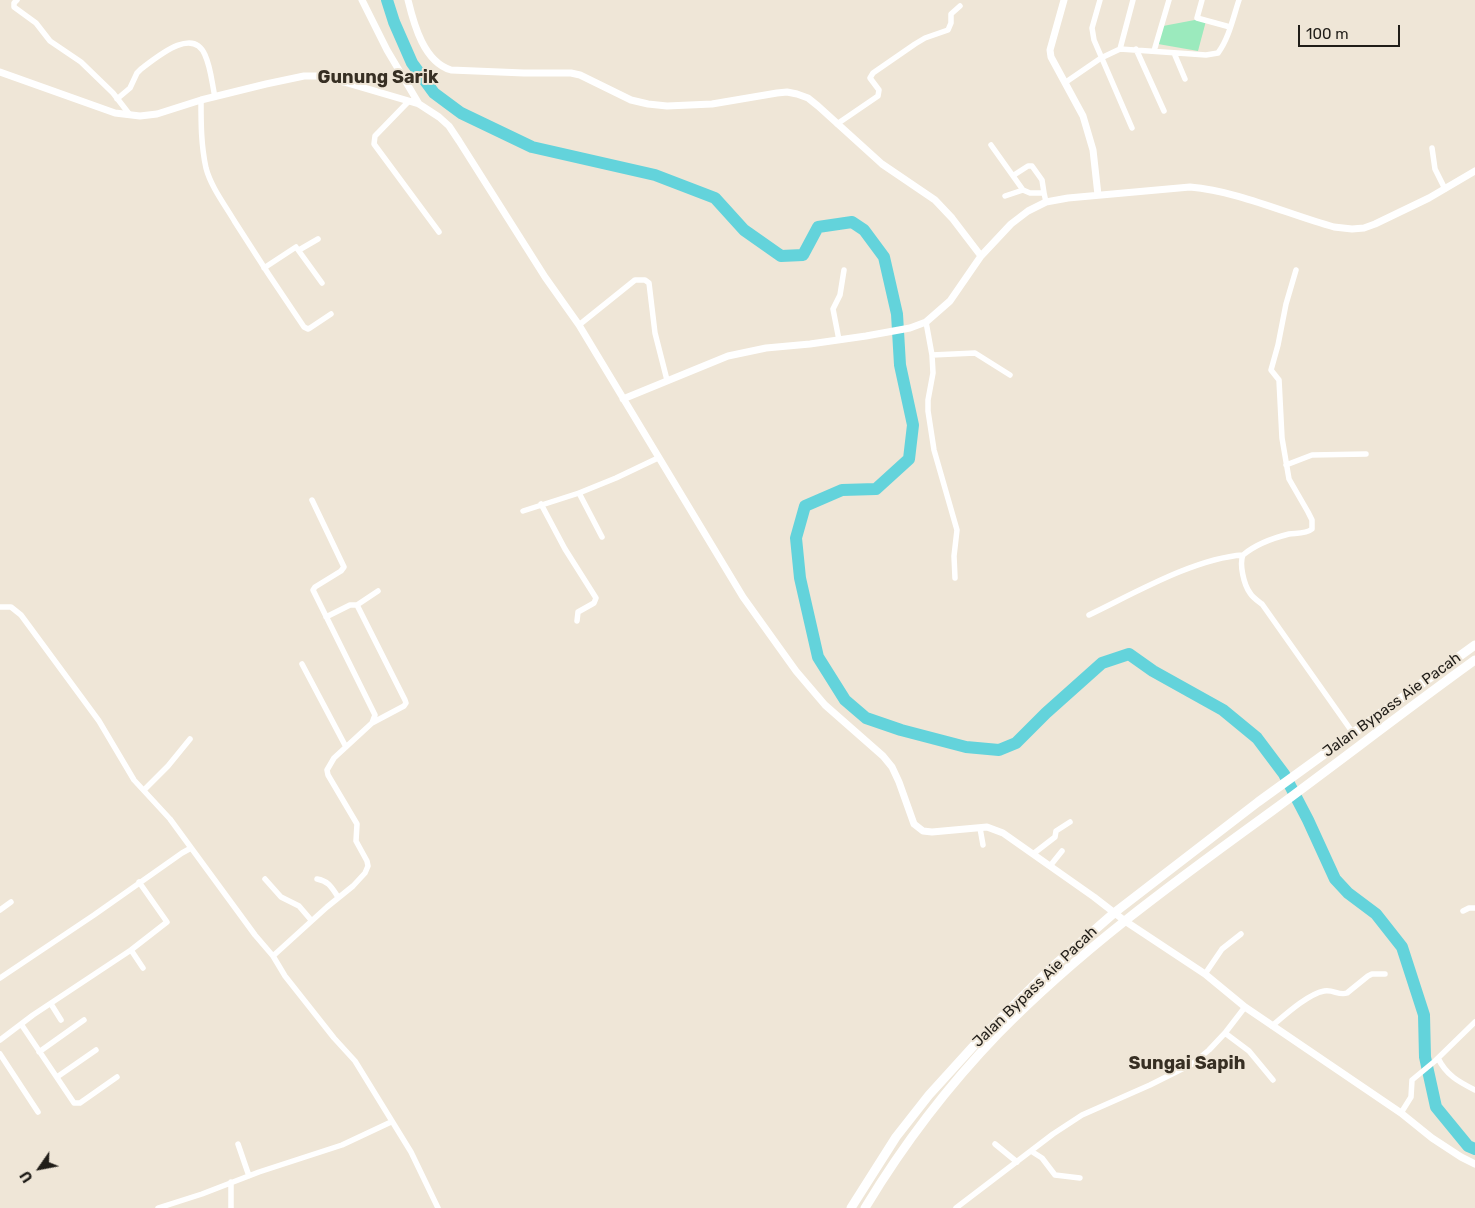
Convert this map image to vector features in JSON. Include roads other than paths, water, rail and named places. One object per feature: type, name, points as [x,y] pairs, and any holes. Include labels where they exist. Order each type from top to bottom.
[{"type":"highway","name":"Jalan Bypass Aie Pacah","points":[[851,1208],[896,1137],[952,1068],[1050,969],[1114,913],[1258,802],[1475,645]]},
{"type":"highway","name":"Jalan Bypass Aie Pacah","points":[[865,1208],[921,1123],[981,1052],[1059,975],[1125,921],[1475,660]]},
{"type":"street","points":[[17,0],[13,4],[14,7],[36,23],[50,42],[81,62],[130,115]]},
{"type":"street","points":[[363,0],[387,50],[418,104]]},
{"type":"street","points":[[408,0],[417,30],[432,57],[441,66],[451,70],[571,73],[580,75],[631,100],[668,106],[712,104],[786,92],[808,98],[882,164],[935,200],[981,256]]},
{"type":"street","points":[[1064,0],[1050,50],[1051,57],[1066,82],[1083,116],[1089,133],[1096,168],[1098,195]]},
{"type":"street","points":[[1100,0],[1092,34],[1132,128]]},
{"type":"street","points":[[1120,49],[1133,0]]},
{"type":"street","points":[[1154,51],[1169,0]]},
{"type":"street","points":[[1202,0],[1197,18],[1230,27]]},
{"type":"street","points":[[1066,82],[1101,58],[1120,49],[1206,55],[1218,53],[1223,46],[1238,0]]},
{"type":"street","points":[[837,124],[878,96],[879,90],[870,78],[873,73],[925,38],[948,30],[952,12],[960,6]]},
{"type":"street","points":[[117,99],[130,88],[141,69],[179,44],[190,42],[198,45],[205,54],[214,97]]},
{"type":"street","points":[[1136,49],[1164,111]]},
{"type":"street","points":[[1174,53],[1186,79]]},
{"type":"street","points":[[0,72],[115,113],[140,116],[157,114],[202,100],[311,75],[344,82],[418,104],[430,110],[449,126],[545,277],[579,325],[738,590],[796,671],[824,705],[877,750],[892,766],[900,782],[914,824],[923,830],[932,832],[987,828],[1003,833],[1125,921],[1205,974],[1245,1007],[1272,1026],[1401,1113],[1432,1138],[1475,1164]]},
{"type":"street","points":[[202,100],[202,143],[209,175],[217,193],[305,329],[310,328],[331,314]]},
{"type":"street","points":[[408,102],[375,136],[374,144],[439,232]]},
{"type":"street","points":[[991,145],[1023,190],[1030,193],[1044,193]]},
{"type":"street","points":[[1432,148],[1435,169],[1445,189]]},
{"type":"street","points":[[1014,175],[1028,166],[1032,166],[1042,180],[1046,202]]},
{"type":"street","points":[[623,399],[728,356],[766,348],[866,336],[910,328],[926,322],[950,301],[981,256],[1019,217],[1046,202],[1068,198],[1190,187],[1208,188],[1334,227],[1352,229],[1364,228],[1375,224],[1445,189],[1475,171]]},
{"type":"street","points":[[1005,196],[1023,190]]},
{"type":"street","points":[[299,250],[318,239]]},
{"type":"street","points":[[264,268],[296,247],[322,283]]},
{"type":"street","points":[[839,340],[834,309],[840,294],[844,270]]},
{"type":"street","points":[[1089,615],[1198,565],[1218,558],[1244,555],[1274,538],[1308,532],[1312,529],[1312,520],[1292,486],[1286,465],[1280,408],[1280,384],[1278,378],[1271,370],[1296,270]]},
{"type":"street","points":[[579,325],[635,280],[645,280],[649,283],[655,333],[667,380]]},
{"type":"street","points":[[926,322],[932,355],[928,411],[934,450],[957,530],[954,556],[955,578]]},
{"type":"street","points":[[932,355],[975,353],[1010,375]]},
{"type":"street","points":[[1286,465],[1312,455],[1366,454]]},
{"type":"street","points":[[523,510],[579,493],[658,458]]},
{"type":"street","points":[[579,493],[602,536]]},
{"type":"street","points":[[312,500],[344,566],[341,571],[314,587],[313,590],[375,715],[372,723]]},
{"type":"street","points":[[541,504],[565,549],[596,598],[594,603],[578,612],[577,621]]},
{"type":"street","points":[[1244,555],[1242,562],[1250,593],[1262,604],[1353,733]]},
{"type":"street","points":[[326,617],[350,605],[356,605],[378,590]]},
{"type":"street","points":[[273,956],[311,920],[353,886],[365,873],[368,866],[356,841],[357,824],[327,770],[330,764],[346,747],[372,723],[404,706],[406,702],[356,605]]},
{"type":"street","points":[[0,607],[11,607],[21,615],[82,697],[112,741],[131,774],[170,819],[255,935],[273,956],[285,976],[354,1061],[411,1152],[438,1208]]},
{"type":"street","points":[[302,664],[346,747]]},
{"type":"street","points":[[144,790],[168,766],[190,739]]},
{"type":"street","points":[[1032,854],[1055,837],[1056,831],[1070,822]]},
{"type":"street","points":[[980,828],[983,845]]},
{"type":"street","points":[[0,978],[191,848]]},
{"type":"street","points":[[1050,866],[1062,851]]},
{"type":"street","points":[[265,879],[281,897],[299,906],[311,920]]},
{"type":"street","points":[[318,879],[325,880],[338,897]]},
{"type":"street","points":[[0,1040],[20,1024],[131,950],[167,922],[139,882]]},
{"type":"street","points":[[0,910],[11,902]]},
{"type":"street","points":[[1464,911],[1469,908],[1475,908]]},
{"type":"street","points":[[1205,974],[1222,949],[1241,934]]},
{"type":"street","points":[[131,950],[143,968]]},
{"type":"street","points":[[1272,1026],[1298,1005],[1319,993],[1328,990],[1347,994],[1368,976],[1372,974],[1385,974]]},
{"type":"street","points":[[51,1004],[61,1020]]},
{"type":"street","points":[[956,1208],[1082,1116],[1192,1064],[1225,1033],[1245,1007]]},
{"type":"street","points":[[39,1052],[84,1020]]},
{"type":"street","points":[[1401,1113],[1411,1097],[1412,1083],[1417,1076],[1475,1022]]},
{"type":"street","points":[[20,1024],[72,1102],[76,1104],[117,1077]]},
{"type":"street","points":[[1225,1033],[1249,1051],[1273,1080]]},
{"type":"street","points":[[57,1077],[96,1050]]},
{"type":"street","points":[[0,1054],[38,1112]]},
{"type":"street","points":[[1437,1059],[1450,1075],[1475,1090]]},
{"type":"street","points":[[158,1208],[352,1141],[392,1122]]},
{"type":"street","points":[[238,1144],[249,1176]]},
{"type":"street","points":[[995,1144],[1017,1162]]},
{"type":"street","points":[[1032,1151],[1042,1158],[1055,1175],[1080,1178]]},
{"type":"street","points":[[231,1182],[231,1208]]},
{"type":"waterway","points":[[387,0],[394,22],[412,63],[434,93],[461,113],[532,147],[655,175],[715,198],[744,230],[781,256],[803,255],[818,227],[852,222],[864,230],[884,257],[897,314],[900,365],[913,425],[909,459],[876,489],[842,490],[805,506],[796,538],[800,578],[818,657],[845,700],[866,718],[901,730],[966,747],[999,750],[1016,743],[1046,713],[1102,663],[1129,654],[1153,671],[1223,710],[1257,738],[1284,774],[1335,879],[1348,893],[1376,914],[1402,947],[1424,1015],[1425,1057],[1436,1107],[1468,1146],[1475,1149]]},
{"type":"district","name":"Gunung Sarik","points":[[378,78]]},
{"type":"district","name":"Sungai Sapih","points":[[1187,1064]]}]
